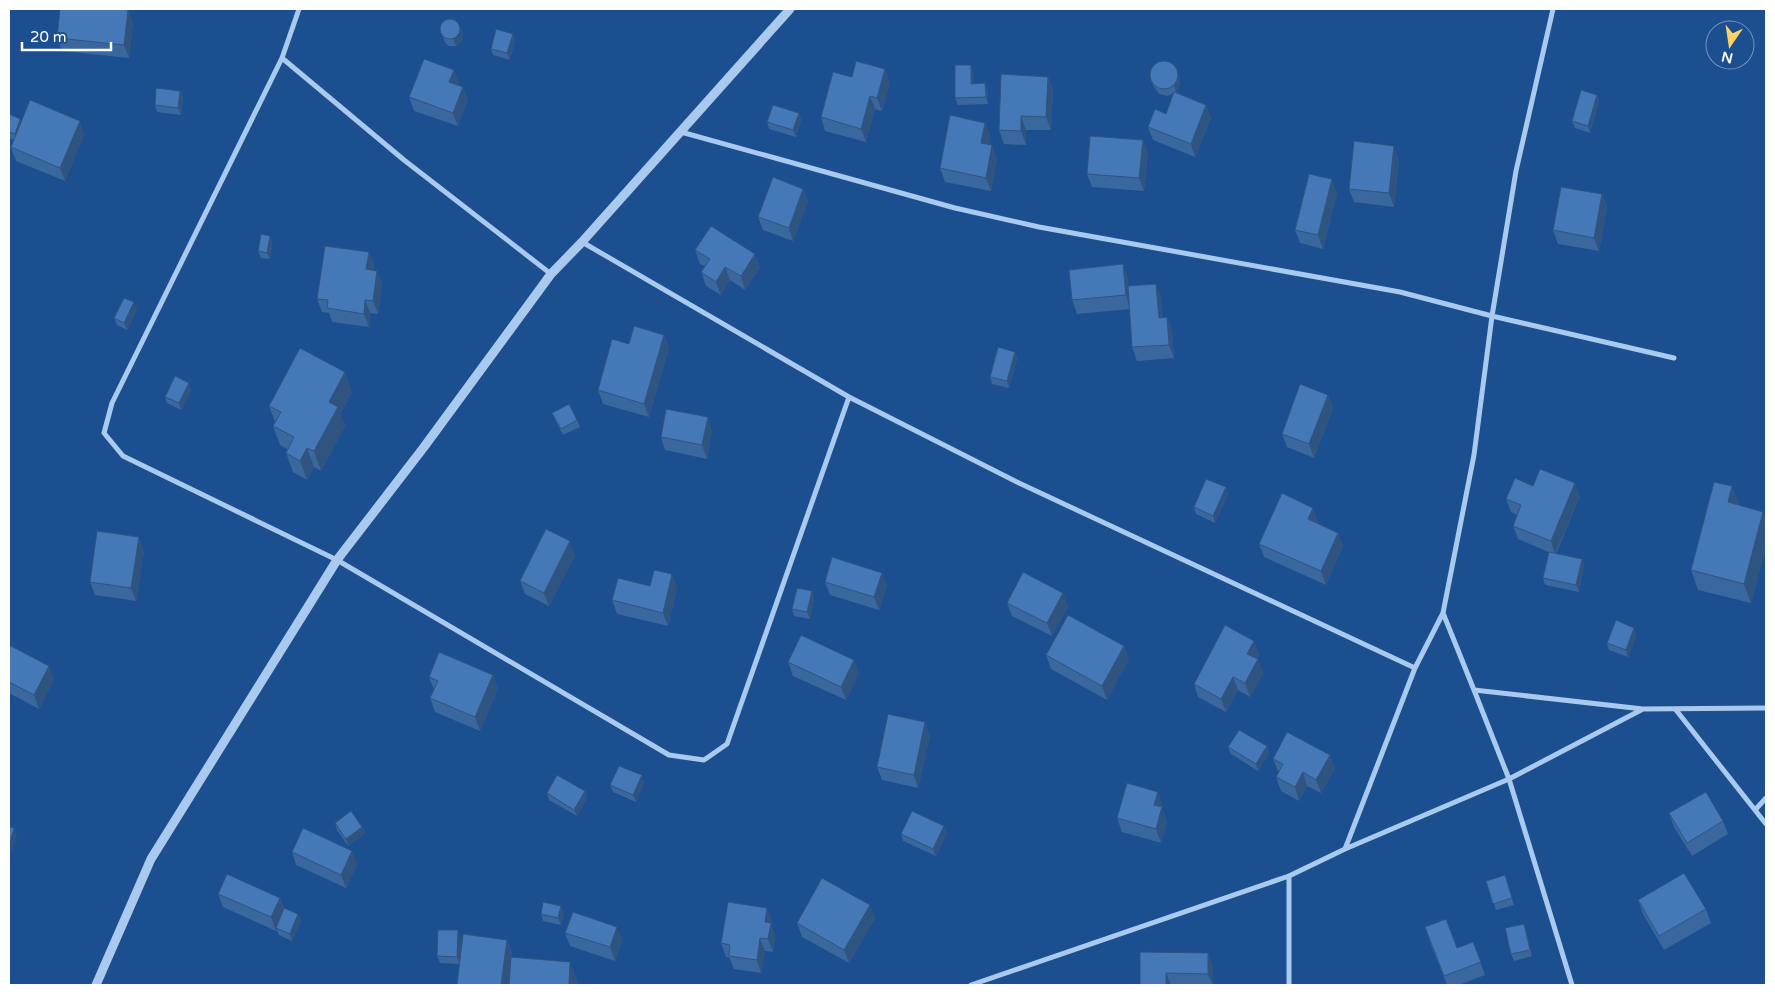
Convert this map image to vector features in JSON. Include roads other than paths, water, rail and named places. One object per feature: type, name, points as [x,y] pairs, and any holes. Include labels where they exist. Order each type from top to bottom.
[{"type":"street","points":[[299,9],[282,58],[112,403],[104,434],[123,456],[337,560],[669,755],[704,760],[727,744],[849,397]]},
{"type":"street","points":[[96,985],[151,859],[337,560],[551,274],[582,242],[790,9]]},
{"type":"street","points":[[1345,849],[1415,668],[1443,613],[1474,456],[1492,316],[1516,171],[1553,9]]},
{"type":"street","points":[[282,58],[404,160],[551,274]]},
{"type":"street","points":[[681,132],[964,210],[1039,227],[1400,292],[1492,316],[1674,358]]},
{"type":"street","points":[[582,242],[849,397],[1019,483],[1415,668]]},
{"type":"street","points":[[1443,613],[1508,779],[1572,985]]},
{"type":"street","points":[[1474,690],[1643,709],[1766,708]]},
{"type":"street","points":[[971,985],[1289,876],[1345,849],[1508,779],[1643,709]]},
{"type":"street","points":[[1676,710],[1766,824]]},
{"type":"street","points":[[1755,810],[1766,798]]},
{"type":"street","points":[[1289,876],[1289,985]]}]
